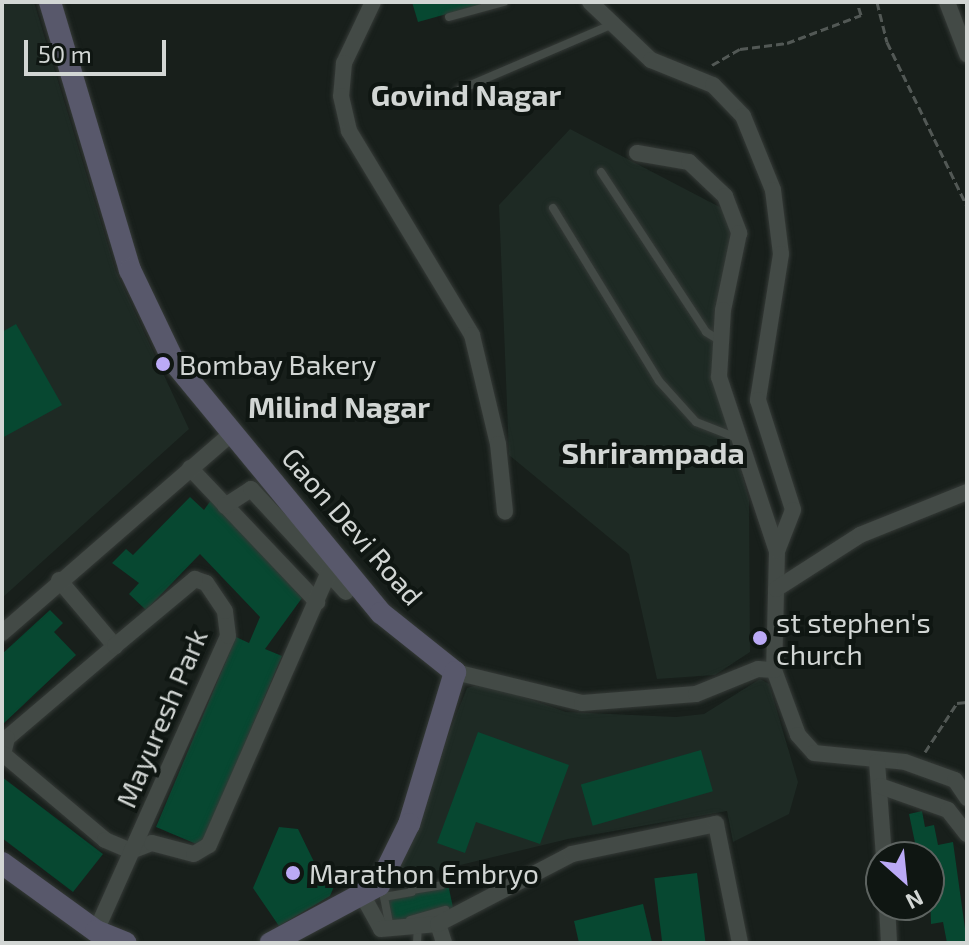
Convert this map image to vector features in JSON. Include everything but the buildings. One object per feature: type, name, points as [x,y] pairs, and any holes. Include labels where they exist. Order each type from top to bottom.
[{"type":"street","name":"Gaon Devi Road","points":[[50,2],[130,270],[174,362],[233,432],[332,567],[381,613],[455,672],[582,703],[696,694],[758,669],[774,670]]},
{"type":"street","points":[[373,2],[344,63],[341,96],[349,131],[472,335],[498,444],[505,512]]},
{"type":"street","points":[[590,2],[651,60],[713,85],[743,116],[773,190],[781,254],[757,383],[793,510],[777,551],[774,670],[798,735],[814,753],[916,766],[955,780],[967,798]]},
{"type":"street","points":[[947,2],[967,54]]},
{"type":"street","points":[[637,153],[689,162],[725,196],[739,233],[719,340],[719,377],[777,551]]},
{"type":"street","points":[[2,633],[59,580],[233,432]]},
{"type":"street","points":[[190,468],[317,602]]},
{"type":"street","points":[[225,506],[251,489],[332,567],[346,592]]},
{"type":"street","points":[[776,589],[860,535],[967,492]]},
{"type":"street","points":[[93,932],[131,851],[152,843],[194,854],[209,845],[332,567]]},
{"type":"street","name":"Mayuresh Park","points":[[115,646],[195,579],[206,583],[225,611],[228,636],[131,851]]},
{"type":"street","points":[[59,580],[115,646],[2,748],[8,761],[87,829],[131,851]]},
{"type":"street","points":[[455,672],[409,824],[372,900],[376,926],[417,926],[442,917],[572,854],[716,824],[740,943]]},
{"type":"street","points":[[877,762],[883,841]]},
{"type":"street","points":[[880,786],[948,810],[967,834]]},
{"type":"street","points":[[2,852],[93,932]]},
{"type":"street","points":[[2,863],[93,932],[126,943]]},
{"type":"street","points":[[271,943],[297,938],[372,900]]},
{"type":"street","points":[[442,917],[444,943]]},
{"type":"street","points":[[888,921],[889,943]]},
{"type":"lane","points":[[449,17],[504,2]]},
{"type":"lane","points":[[459,90],[613,24]]},
{"type":"lane","points":[[601,172],[706,332],[719,340]]},
{"type":"lane","points":[[553,208],[659,381],[696,422],[737,438]]},
{"type":"lane","points":[[372,900],[442,885]]},
{"type":"path","points":[[693,77],[740,49],[787,43],[861,15],[857,2]]},
{"type":"path","points":[[877,2],[887,42],[967,206]]},
{"type":"path","points":[[916,766],[957,703],[967,702]]},
{"type":"shaded area","points":[[2,2],[34,2],[116,272],[189,429],[2,598]]},
{"type":"shaded area","points":[[570,129],[733,214],[712,358],[749,500],[750,652],[715,675],[657,679],[629,554],[509,455],[499,205]]},
{"type":"shaded area","points":[[760,679],[769,684],[798,782],[789,814],[733,842],[727,811],[568,839],[390,882],[467,688],[484,683],[566,712],[676,717],[704,714]]},
{"type":"place","name":"Bombay Bakery","points":[[163,364]]},
{"type":"place","name":"st stephen's church","points":[[760,638]]},
{"type":"place","name":"Marathon Embryo","points":[[293,873]]},
{"type":"district","name":"Govind Nagar","points":[[466,94]]},
{"type":"district","name":"Milind Nagar","points":[[339,406]]},
{"type":"district","name":"Shrirampada","points":[[653,452]]}]
